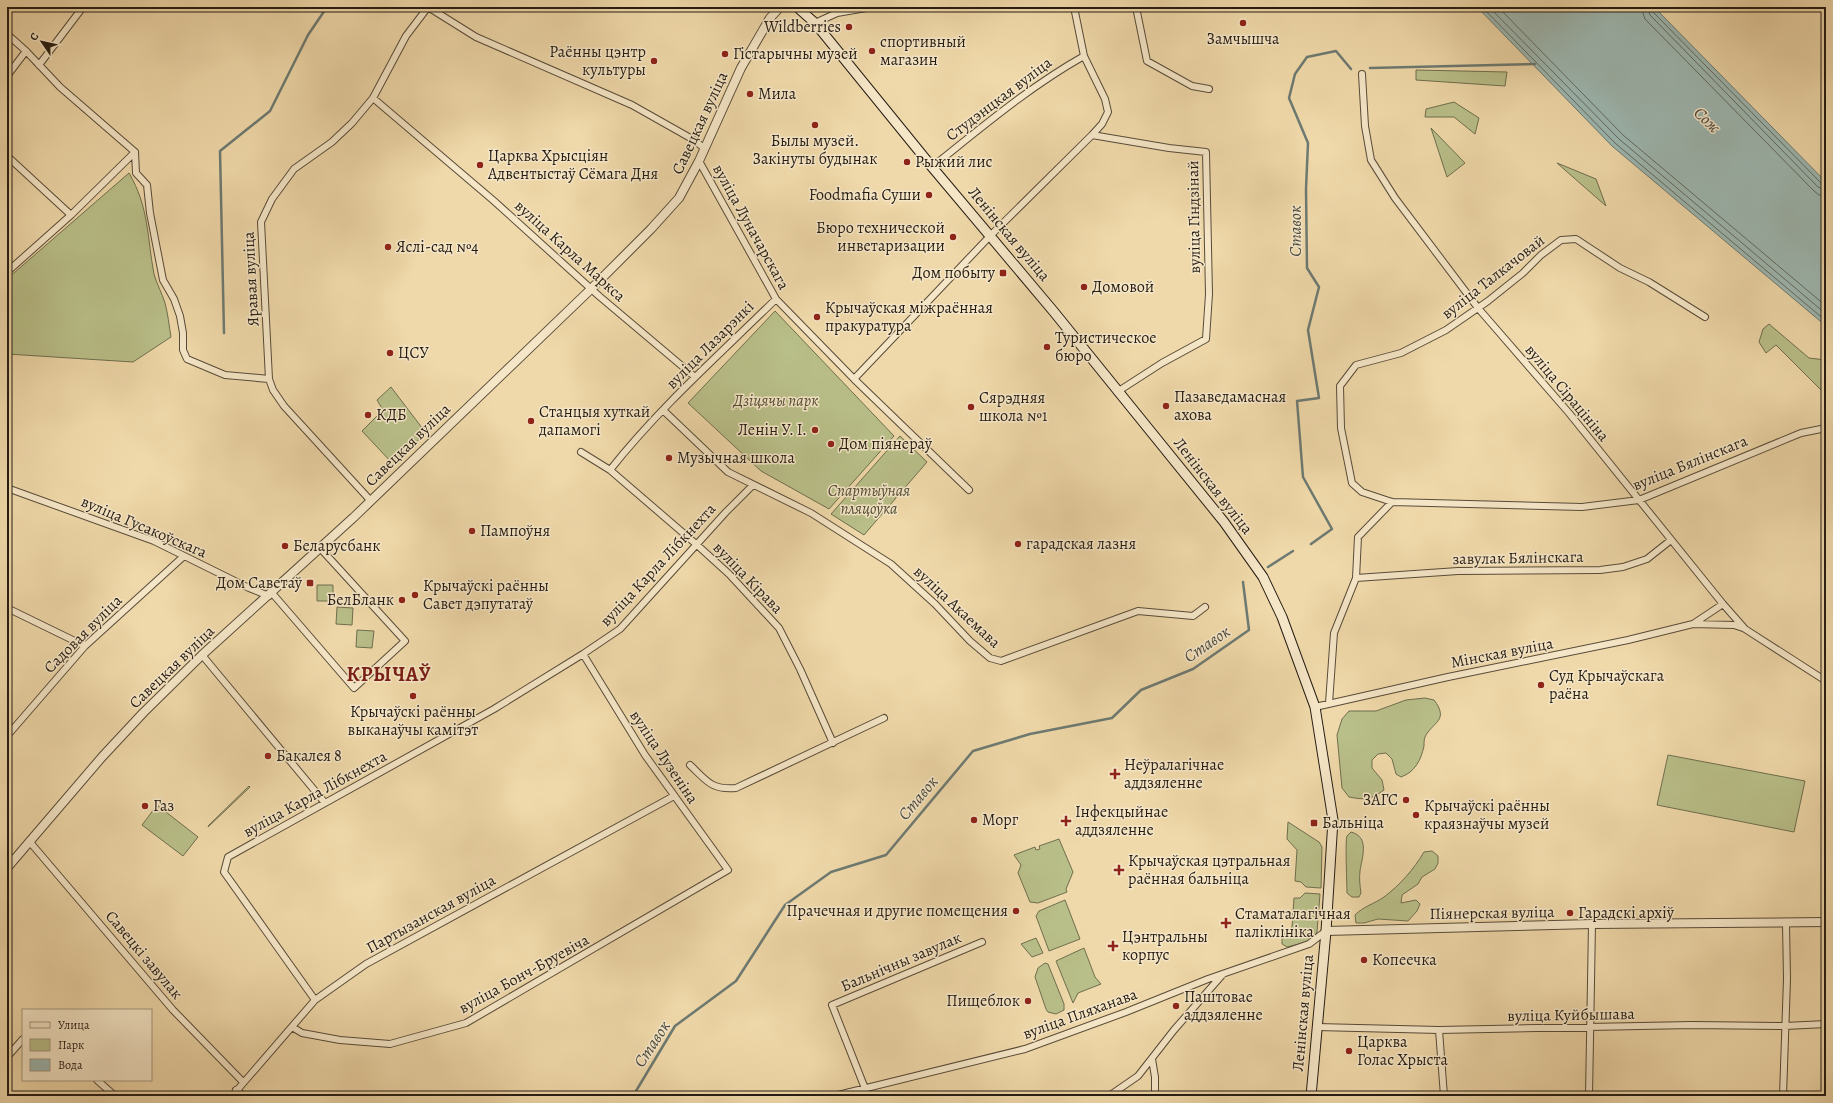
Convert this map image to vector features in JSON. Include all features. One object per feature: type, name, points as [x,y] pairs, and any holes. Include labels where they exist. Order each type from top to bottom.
[{"type":"main road","name":"Ленінская вуліца","points":[[797,7],[814,23],[932,167],[991,235],[1224,522],[1263,578],[1282,618],[1315,707],[1333,820],[1326,931],[1311,1096]]},
{"type":"street","points":[[38,65],[83,7]]},
{"type":"street","name":"вуліца Луначарскага","points":[[428,7],[476,37],[632,105],[694,140],[705,149]]},
{"type":"street","name":"Яравая вуліца","points":[[370,500],[284,406],[273,390],[269,379],[261,241],[262,217],[272,199],[294,169],[332,142],[352,123],[373,98],[406,36],[428,7]]},
{"type":"street","name":"Савецкая вуліца","points":[[7,868],[118,739],[202,655],[270,595],[320,548],[591,288],[651,229],[679,198],[705,149],[741,68],[770,18],[780,7]]},
{"type":"street","points":[[814,23],[837,12],[872,7]]},
{"type":"street","points":[[854,379],[991,235],[1102,124],[1108,112],[1106,99],[1084,56],[1074,7]]},
{"type":"street","points":[[1136,7],[1147,61],[1192,86],[1209,89]]},
{"type":"street","points":[[7,34],[94,118],[135,152],[136,173],[147,185],[150,212],[163,280],[174,299],[180,316],[183,333],[183,350],[187,359],[225,375],[269,379]]},
{"type":"street","points":[[7,76],[26,51]]},
{"type":"street","name":"Студэнцкая вуліца","points":[[932,167],[999,112],[1056,72],[1084,56]]},
{"type":"street","name":"вуліца Сірацініна","points":[[1362,74],[1365,126],[1371,160],[1395,198],[1478,308],[1569,413],[1723,604],[1745,629],[1826,680]]},
{"type":"street","name":"вуліца Карла Маркса","points":[[373,98],[494,201],[591,288],[695,377]]},
{"type":"street","name":"вуліца Гіндзінай","points":[[1092,135],[1169,148],[1206,152],[1209,294],[1206,339],[1162,363],[1117,392]]},
{"type":"street","points":[[7,272],[72,215],[135,152]]},
{"type":"street","points":[[7,156],[72,215]]},
{"type":"street","name":"вуліца Луначарскага","points":[[699,161],[776,299],[854,379],[969,490]]},
{"type":"street","name":"вуліца Талкачовай","points":[[1352,483],[1342,428],[1340,386],[1356,365],[1401,353],[1446,330],[1478,308],[1523,273],[1541,255],[1561,240],[1576,239],[1620,268],[1649,282],[1705,317]]},
{"type":"street","name":"вуліца Лазарэнкі","points":[[610,470],[634,440],[664,411],[695,377],[776,299]]},
{"type":"street","name":"вуліца Акаемава","points":[[664,411],[728,472],[811,513],[891,564],[935,604],[990,658],[1001,661],[1138,611],[1193,616],[1205,606]]},
{"type":"street","name":"вуліца Бялінскага","points":[[1352,483],[1362,492],[1392,502],[1582,507],[1639,500],[1801,433],[1826,428]]},
{"type":"street","name":"вуліца Кірава","points":[[581,452],[610,470],[696,544],[729,574],[778,628],[800,668],[833,743]]},
{"type":"street","name":"вуліца Карла Лібкнехта","points":[[315,1000],[224,872],[228,857],[494,709],[583,654],[620,629],[696,544],[753,485]]},
{"type":"street","name":"вуліца Гусакоўскага","points":[[7,488],[154,541],[249,588],[270,595]]},
{"type":"street","points":[[1328,704],[1334,633],[1356,578],[1358,537],[1392,502]]},
{"type":"street","name":"завулак Бялінскага","points":[[1356,578],[1458,571],[1600,570],[1623,567],[1647,559],[1671,540]]},
{"type":"street","points":[[270,595],[354,688],[405,641],[320,548]]},
{"type":"street","name":"Садовая вуліца","points":[[7,736],[85,646],[184,556]]},
{"type":"street","name":"Мінская вуліца","points":[[1693,624],[1723,604]]},
{"type":"street","points":[[7,608],[85,646]]},
{"type":"street","name":"Мінская вуліца","points":[[1315,707],[1621,642],[1693,624],[1734,625],[1745,629]]},
{"type":"street","name":"вуліца Лузеніна","points":[[583,654],[645,755],[728,870]]},
{"type":"street","points":[[202,655],[325,803]]},
{"type":"street","points":[[690,765],[712,786],[722,789],[736,788],[884,718]]},
{"type":"street","name":"Партызанская вуліца","points":[[232,1096],[315,1000],[366,964],[674,796]]},
{"type":"street","name":"Савецкі завулак","points":[[29,841],[174,1010],[243,1082]]},
{"type":"street","name":"вуліца Бонч-Бруевіча","points":[[292,1027],[302,1033],[340,1040],[390,1044],[466,1023],[728,870]]},
{"type":"street","name":"Піянерская вуліца","points":[[1326,931],[1592,924],[1826,922]]},
{"type":"street","points":[[1783,1096],[1786,923]]},
{"type":"street","points":[[1588,1096],[1592,924]]},
{"type":"street","name":"вуліца Пляханава","points":[[834,1096],[864,1087],[1025,1049],[1126,1012],[1224,973],[1310,944],[1326,931]]},
{"type":"street","name":"Бальнічны завулак","points":[[868,1096],[832,1004],[982,942]]},
{"type":"street","points":[[1109,1096],[1138,1076],[1174,1030],[1224,973]]},
{"type":"street","name":"вуліца Куйбышава","points":[[1317,1027],[1439,1030],[1785,1026],[1826,1024]]},
{"type":"street","points":[[1439,1030],[1444,1096]]},
{"type":"street","points":[[7,1057],[22,1040]]},
{"type":"street","points":[[1152,1059],[1155,1077],[1155,1096]]},
{"type":"street","points":[[99,1081],[115,1096]]},
{"type":"street","points":[[236,1090],[244,1096]]},
{"type":"green space","points":[[1416,70],[1507,72],[1505,86],[1416,80]]},
{"type":"green space","points":[[1454,102],[1479,118],[1475,134],[1454,117],[1425,117],[1426,109]]},
{"type":"green space","points":[[1431,128],[1465,163],[1447,177]]},
{"type":"green space","points":[[1557,163],[1596,179],[1606,206]]},
{"type":"green space","points":[[129,173],[136,186],[144,210],[154,274],[165,303],[171,337],[133,362],[7,354],[7,279]]},
{"type":"green space","name":"Дзіцячы парк","points":[[775,311],[894,436],[829,509],[761,471],[688,403]]},
{"type":"green space","points":[[1769,324],[1809,358],[1826,360],[1826,395],[1776,345],[1766,353],[1759,342],[1763,329]]},
{"type":"green space","points":[[391,387],[426,433],[393,464],[362,431],[383,410],[377,400]]},
{"type":"green space","name":"Спартыўная пляцоўка","points":[[900,436],[927,462],[864,535],[831,514]]},
{"type":"green space","points":[[317,585],[333,585],[333,601],[317,601]]},
{"type":"green space","points":[[337,607],[353,608],[352,625],[336,624]]},
{"type":"green space","points":[[357,630],[374,631],[372,648],[356,647]]},
{"type":"green space","points":[[1425,698],[1434,700],[1438,707],[1440,717],[1425,737],[1423,751],[1414,769],[1401,777],[1396,774],[1392,759],[1386,753],[1378,754],[1372,760],[1372,768],[1382,780],[1384,790],[1375,796],[1367,798],[1359,799],[1349,797],[1342,788],[1337,735],[1342,719],[1349,711],[1376,711],[1406,700]]},
{"type":"green space","points":[[1668,755],[1805,781],[1794,832],[1657,805]]},
{"type":"green space","points":[[249,786],[250,787],[208,827],[209,825]]},
{"type":"green space","points":[[157,805],[198,837],[183,856],[142,825]]},
{"type":"green space","points":[[1288,822],[1319,842],[1322,847],[1321,888],[1306,887],[1301,882],[1295,881],[1297,850],[1287,839]]},
{"type":"green space","points":[[1351,832],[1361,838],[1363,843],[1360,874],[1361,893],[1359,897],[1352,897],[1347,893],[1346,839]]},
{"type":"green space","points":[[1059,839],[1073,872],[1066,889],[1067,892],[1038,903],[1030,902],[1018,873],[1021,865],[1014,855],[1035,847],[1036,850],[1040,849],[1039,846]]},
{"type":"green space","points":[[1432,851],[1438,856],[1438,863],[1435,869],[1422,877],[1418,884],[1402,895],[1401,903],[1416,900],[1420,904],[1417,911],[1408,921],[1378,919],[1364,923],[1356,923],[1355,915],[1390,892],[1416,865],[1424,852]]},
{"type":"green space","points":[[1305,893],[1320,894],[1317,932],[1311,941],[1287,947],[1282,944],[1282,936],[1292,927],[1294,898],[1300,898]]},
{"type":"green space","points":[[1065,900],[1080,939],[1049,951],[1036,916],[1039,911]]},
{"type":"green space","points":[[1036,938],[1043,953],[1032,957],[1021,944]]},
{"type":"green space","points":[[1084,948],[1095,977],[1101,984],[1078,993],[1073,1003],[1056,961]]},
{"type":"green space","points":[[1045,963],[1048,964],[1064,1004],[1064,1010],[1056,1014],[1048,1012],[1046,1009],[1035,977],[1038,968]]},
{"type":"water","name":"Сож","points":[[1477,7],[1654,7],[1826,182],[1826,326],[1612,146]]},
{"type":"waterway","points":[[224,333],[220,151],[270,111],[308,35],[327,7]]},
{"type":"waterway","name":"Ставок","points":[[1311,544],[1332,529],[1303,477],[1297,401],[1319,398],[1308,330],[1319,287],[1307,268],[1306,189],[1308,143],[1289,98],[1295,74],[1307,57],[1336,51],[1351,69]]},
{"type":"waterway","name":"Ставок","points":[[1370,68],[1535,64]]},
{"type":"waterway","name":"Ставок","points":[[1268,567],[1293,551]]},
{"type":"waterway","name":"Ставок","points":[[633,1096],[675,1026],[736,981],[785,905],[831,872],[886,855],[973,751],[1030,734],[1112,718],[1141,690],[1193,669],[1249,630],[1243,582]]},
{"type":"place","name":"Замчышча","points":[[1243,23]]},
{"type":"place","name":"Wildberries","points":[[849,27]]},
{"type":"place","name":"спортивный магазин","points":[[872,51]]},
{"type":"place","name":"Гістарычны музей","points":[[725,54]]},
{"type":"place","name":"Раённы цэнтр культуры","points":[[654,61]]},
{"type":"place","name":"Мила","points":[[750,94]]},
{"type":"place","name":"Былы музей. Закінуты будынак","points":[[815,125]]},
{"type":"place","name":"Рыжий лис","points":[[907,162]]},
{"type":"place","name":"Царква Хрысціян Адвентыстаў Сёмага Дня","points":[[480,165]]},
{"type":"place","name":"Foodmafia Суши","points":[[929,195]]},
{"type":"place","name":"Бюро технической инветаризации","points":[[953,237]]},
{"type":"place","name":"Яслі-сад №4","points":[[388,247]]},
{"type":"place","name":"Дом побыту","points":[[1003,273]]},
{"type":"place","name":"Домовой","points":[[1084,287]]},
{"type":"place","name":"Крычаўская міжраённая пракуратура","points":[[817,317]]},
{"type":"place","name":"Туристическое бюро","points":[[1047,347]]},
{"type":"place","name":"ЦСУ","points":[[390,353]]},
{"type":"place","name":"Пазаведамасная ахова","points":[[1166,406]]},
{"type":"place","name":"Сярэдняя школа №1","points":[[971,407]]},
{"type":"place","name":"КДБ","points":[[368,415]]},
{"type":"place","name":"Станцыя хуткай дапамогі","points":[[531,421]]},
{"type":"place","name":"Ленін У. І.","points":[[815,430]]},
{"type":"place","name":"Дом піянераў","points":[[831,444]]},
{"type":"place","name":"Музычная школа","points":[[669,458]]},
{"type":"place","name":"Пампоўня","points":[[472,531]]},
{"type":"place","name":"гарадская лазня","points":[[1018,544]]},
{"type":"place","name":"Беларусбанк","points":[[285,546]]},
{"type":"place","name":"Дом Саветаў","points":[[310,583]]},
{"type":"place","name":"Крычаўскі раённы Савет дэпутатаў","points":[[415,595]]},
{"type":"place","name":"БелБланк","points":[[402,600]]},
{"type":"place","name":"Суд Крычаўскага раёна","points":[[1541,685]]},
{"type":"place","name":"Крычаўскі раённы выканаўчы камітэт","points":[[413,696]]},
{"type":"place","name":"Бакалея 8","points":[[268,756]]},
{"type":"place","name":"Неўралагічнае аддзяленне","points":[[1115,774]]},
{"type":"place","name":"ЗАГС","points":[[1406,800]]},
{"type":"place","name":"Газ","points":[[145,806]]},
{"type":"place","name":"Крычаўскі раённы краязнаўчы музей","points":[[1416,815]]},
{"type":"place","name":"Морг","points":[[974,820]]},
{"type":"place","name":"Інфекцыйнае аддзяленне","points":[[1066,821]]},
{"type":"place","name":"Бальніца","points":[[1314,823]]},
{"type":"place","name":"Крычаўская цэтральная раённая бальніца","points":[[1119,870]]},
{"type":"place","name":"Прачечная и другие помещения","points":[[1016,911]]},
{"type":"place","name":"Гарадскі архіў","points":[[1570,913]]},
{"type":"place","name":"Стаматалагічная паліклініка","points":[[1226,923]]},
{"type":"place","name":"Цэнтральны корпус","points":[[1113,946]]},
{"type":"place","name":"Копеечка","points":[[1364,960]]},
{"type":"place","name":"Пищеблок","points":[[1028,1001]]},
{"type":"place","name":"Паштовае аддзяленне","points":[[1176,1006]]},
{"type":"place","name":"Царква Голас Хрыста","points":[[1349,1051]]},
{"type":"district","name":"КРЫЧАЎ","points":[[389,674]]}]
